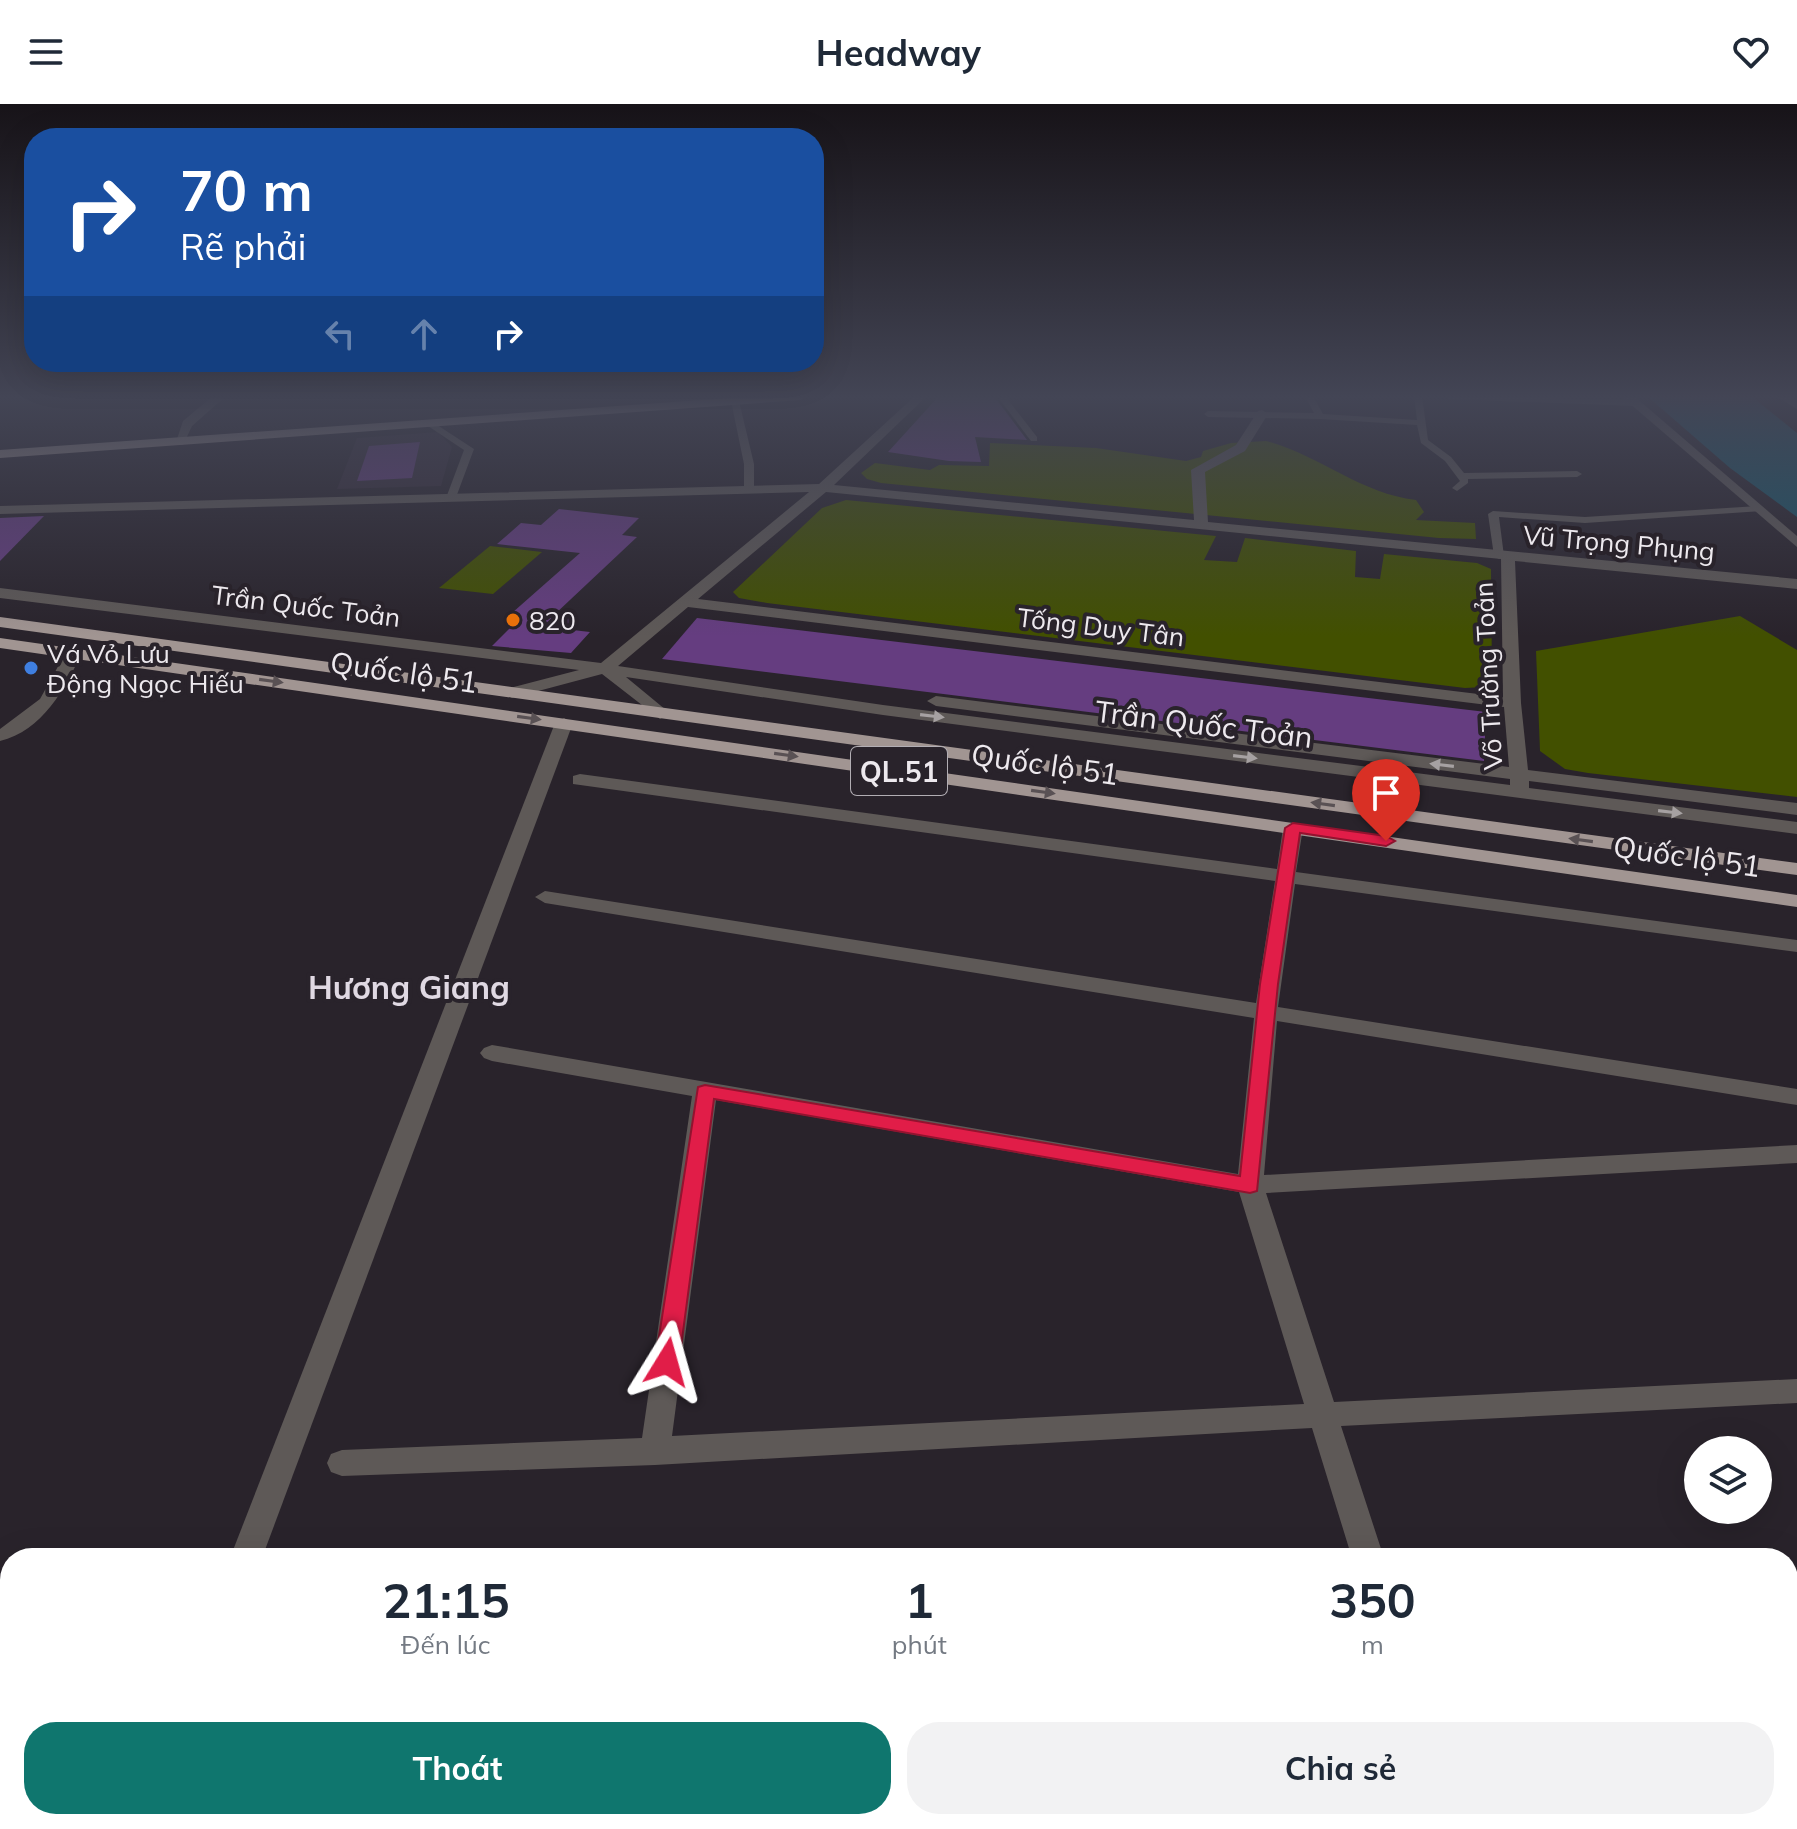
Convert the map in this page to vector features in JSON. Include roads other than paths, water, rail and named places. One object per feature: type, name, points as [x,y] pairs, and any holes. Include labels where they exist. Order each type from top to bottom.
[{"type":"highway","name":"Quốc lộ 51","points":[[0,622],[1797,869]]},
{"type":"highway","name":"Quốc lộ 51","points":[[0,643],[1797,901]]},
{"type":"street","points":[[512,693],[605,668],[835,476]]},
{"type":"street","points":[[1198,476],[1201,525]]},
{"type":"street","points":[[1721,476],[1797,543]]},
{"type":"street","name":"Vũ Trọng Phụng","points":[[0,510],[823,488],[1797,584]]},
{"type":"street","name":"Võ Trường Toản","points":[[1503,556],[1520,784]]},
{"type":"street","name":"Trần Quốc Toản","points":[[0,593],[605,668],[663,680],[887,703],[1520,784],[1797,828]]},
{"type":"street","name":"Tống Duy Tân","points":[[684,602],[1512,703]]},
{"type":"street","points":[[0,736],[34,718],[56,690],[74,652]]},
{"type":"street","points":[[605,668],[660,714]]},
{"type":"street","points":[[250,1548],[564,723]]},
{"type":"street","points":[[580,780],[1797,946]]},
{"type":"street","name":"Trần Quốc Toản","points":[[1520,784],[1797,809]]},
{"type":"street","points":[[1293,828],[1266,1011],[1250,1185],[1365,1548]]},
{"type":"street","points":[[545,897],[1797,1097]]},
{"type":"street","points":[[492,1053],[1250,1185],[1797,1154]]},
{"type":"street","points":[[655,1452],[705,1091]]},
{"type":"street","points":[[342,1463],[655,1452],[1322,1413],[1797,1391]]},
{"type":"lane","points":[[451,498],[459,476]]},
{"type":"lane","points":[[749,476],[749,490]]},
{"type":"lane","points":[[1457,488],[1465,481],[1461,476]]},
{"type":"lane","points":[[1503,556],[1493,514],[1585,520],[1758,509]]},
{"type":"water","points":[[1742,476],[1797,476],[1797,517]]},
{"type":"place","name":"820","points":[[513,620]]},
{"type":"place","name":"Vá Vỏ Lưu Động Ngọc Hiếu","points":[[31,668]]},
{"type":"district","name":"Hương Giang","points":[[409,987]]}]
